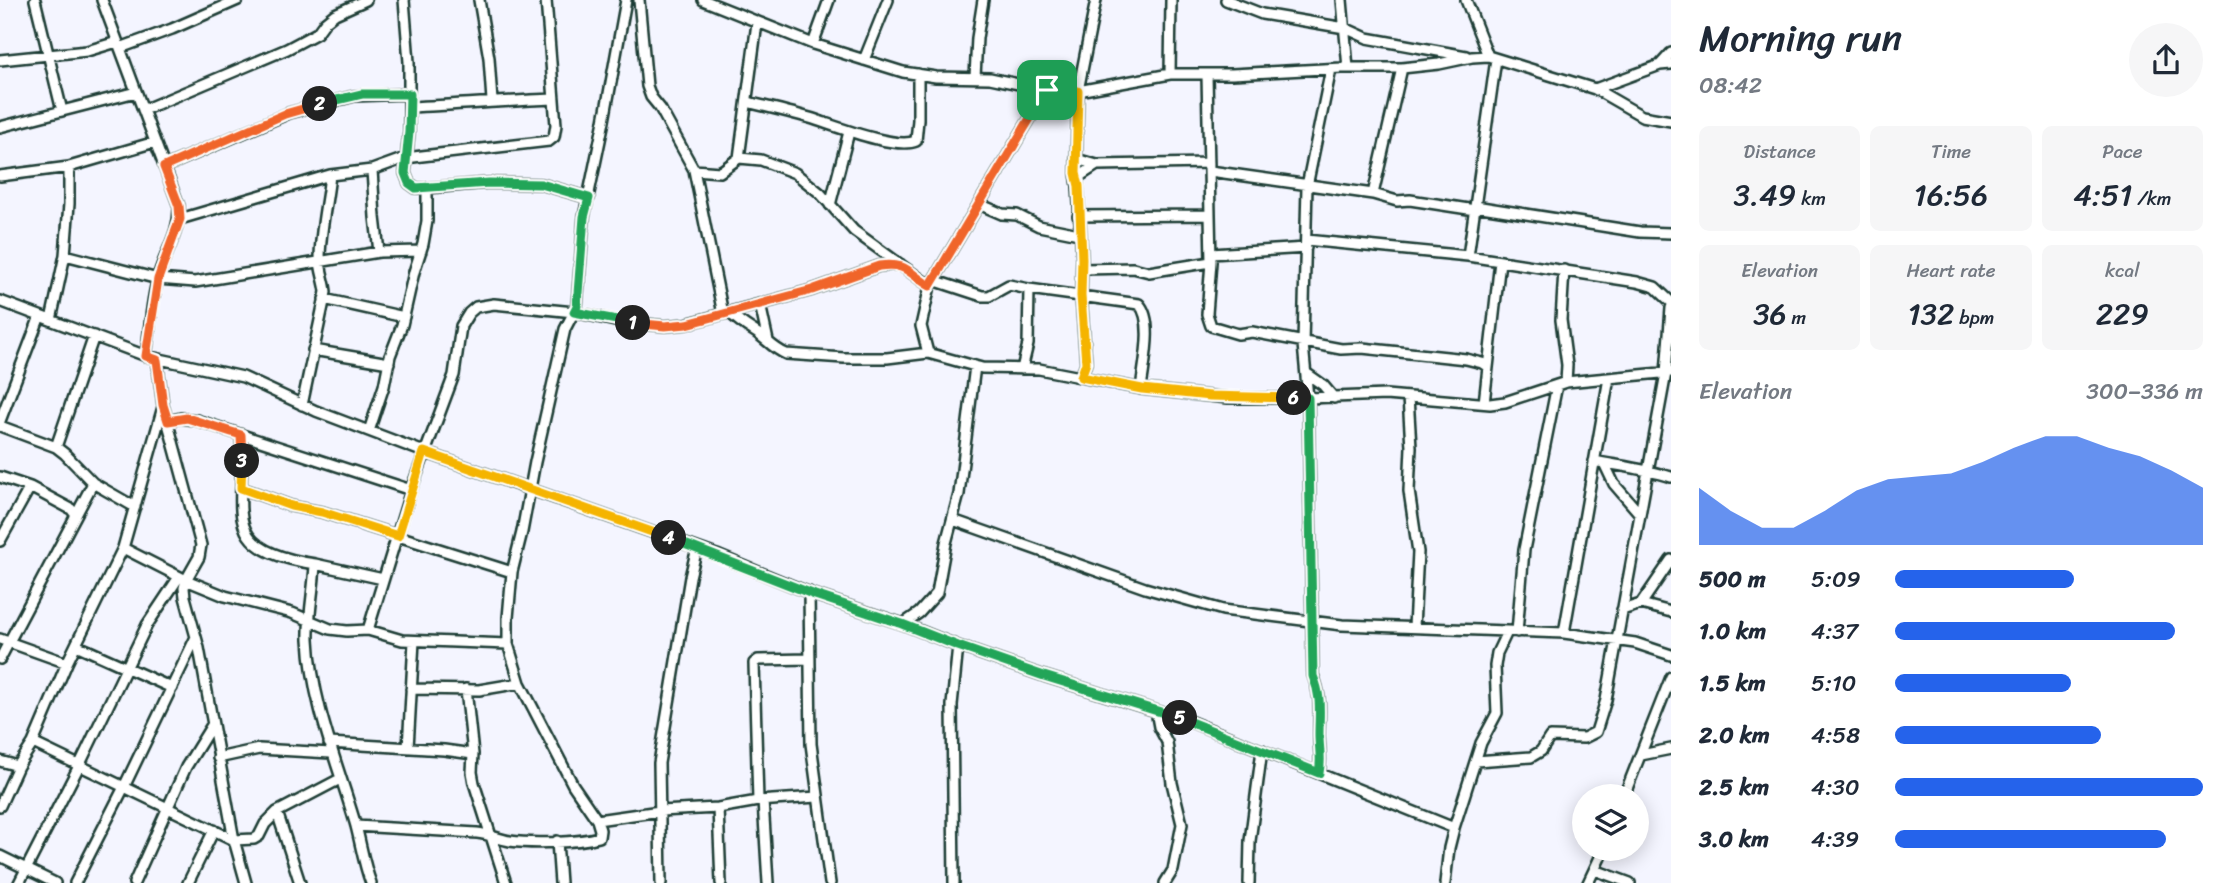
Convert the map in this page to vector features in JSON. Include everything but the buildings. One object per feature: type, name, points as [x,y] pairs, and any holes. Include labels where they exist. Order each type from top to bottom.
[{"type":"street","points":[[35,0],[62,111]]},
{"type":"street","points":[[102,0],[179,206],[180,219],[158,279],[146,356]]},
{"type":"street","points":[[0,60],[118,45],[172,29],[238,0]]},
{"type":"street","points":[[143,110],[287,49],[317,33],[335,14],[366,0]]},
{"type":"street","points":[[404,0],[410,94],[405,173],[409,183],[416,188],[532,183],[589,198]]},
{"type":"street","points":[[479,0],[489,58],[492,101]]},
{"type":"street","points":[[180,219],[330,175],[372,170],[405,158],[549,141],[554,137],[555,125],[546,0]]},
{"type":"street","points":[[356,826],[491,834],[509,841],[599,837],[597,820],[573,785],[520,683],[508,644],[508,618],[512,572],[565,329],[577,306],[584,217],[626,0]]},
{"type":"street","points":[[639,0],[647,86],[694,170],[726,313],[760,335],[777,351],[844,358],[928,354],[975,366],[1039,369],[1141,389],[1228,398],[1385,395],[1484,403],[1505,402],[1562,383],[1669,372]]},
{"type":"street","points":[[703,0],[813,44],[903,72],[936,77],[990,78],[1047,90],[1078,91],[1170,74],[1402,68],[1472,57]]},
{"type":"street","points":[[813,44],[829,0]]},
{"type":"street","points":[[864,60],[888,0]]},
{"type":"street","points":[[975,77],[983,0]]},
{"type":"street","points":[[1081,377],[1086,363],[1076,159],[1078,91],[1096,0]]},
{"type":"street","points":[[1170,74],[1171,0]]},
{"type":"street","points":[[1226,0],[1262,14],[1345,28],[1367,38],[1472,57],[1492,58],[1595,89],[1642,116],[1671,121]]},
{"type":"street","points":[[1466,0],[1492,58],[1468,256]]},
{"type":"street","points":[[1343,1],[1348,68]]},
{"type":"street","points":[[739,158],[757,23]]},
{"type":"street","points":[[1660,65],[1671,53]]},
{"type":"street","points":[[1595,89],[1660,65],[1671,64]]},
{"type":"street","points":[[1373,194],[1402,68]]},
{"type":"street","points":[[1319,773],[1322,761],[1319,737],[1320,697],[1313,676],[1308,398],[1304,342],[1307,186],[1331,69]]},
{"type":"street","points":[[747,102],[849,132],[912,143],[916,141],[918,120],[918,74]]},
{"type":"street","points":[[1207,75],[1211,258],[1207,314],[1211,326],[1238,334],[1252,332],[1341,349],[1362,348],[1466,359],[1488,367]]},
{"type":"street","points":[[928,354],[921,326],[931,283],[1047,90]]},
{"type":"street","points":[[0,127],[136,92]]},
{"type":"street","points":[[164,167],[289,113],[362,94],[410,94]]},
{"type":"street","points":[[410,107],[554,99]]},
{"type":"street","points":[[830,205],[849,132]]},
{"type":"street","points":[[0,176],[69,167],[155,142]]},
{"type":"street","points":[[694,170],[720,172],[739,158],[761,160],[795,173],[814,188],[854,231],[931,283],[982,296],[989,296],[1009,285],[1137,304],[1143,309],[1147,320],[1141,389]]},
{"type":"street","points":[[1076,159],[1097,165],[1209,167],[1307,186],[1373,194],[1397,201],[1410,200],[1475,208],[1640,232],[1671,233]]},
{"type":"street","points":[[1077,178],[1097,165]]},
{"type":"street","points":[[51,320],[65,255],[69,167]]},
{"type":"street","points":[[372,170],[379,252]]},
{"type":"street","points":[[302,405],[324,299],[326,280],[320,263],[322,226],[330,175]]},
{"type":"street","points":[[369,431],[421,251],[427,220],[427,188]]},
{"type":"street","points":[[979,204],[1002,214],[1017,215],[1039,226],[1079,234]]},
{"type":"street","points":[[1079,216],[1209,215]]},
{"type":"street","points":[[1082,269],[1133,268],[1149,272],[1211,258],[1306,244],[1468,256],[1637,282],[1655,288],[1671,287]]},
{"type":"street","points":[[65,255],[158,279],[195,282],[379,252],[421,251]]},
{"type":"street","points":[[1484,403],[1500,261]]},
{"type":"street","points":[[368,630],[411,490],[454,375],[461,326],[469,313],[477,307],[494,304],[574,312],[615,321],[665,326],[687,324],[812,290],[879,266],[900,264]]},
{"type":"street","points":[[1445,883],[1448,848],[1454,828],[1481,743],[1497,713],[1495,666],[1500,646],[1512,632],[1524,550],[1567,365],[1561,320],[1563,270]]},
{"type":"street","points":[[1655,288],[1671,302]]},
{"type":"street","points":[[1022,369],[1028,345],[1029,289]]},
{"type":"street","points":[[324,299],[404,317]]},
{"type":"street","points":[[0,301],[157,360],[229,373],[302,405],[424,452],[697,548],[809,593],[1044,676],[1189,721],[1454,828]]},
{"type":"street","points":[[760,304],[768,343]]},
{"type":"street","points":[[1476,761],[1531,757],[1541,751],[1550,737],[1584,738],[1593,734],[1606,700],[1648,470],[1669,372],[1671,308]]},
{"type":"street","points":[[40,316],[0,423],[56,447],[93,482],[135,507]]},
{"type":"street","points":[[56,447],[94,336]]},
{"type":"street","points":[[313,350],[389,363]]},
{"type":"street","points":[[19,883],[157,607],[199,557],[201,545],[163,405],[157,360]]},
{"type":"street","points":[[902,624],[919,613],[937,593],[959,494],[975,366]]},
{"type":"street","points":[[1306,373],[1334,398]]},
{"type":"street","points":[[1564,634],[1599,462],[1609,378]]},
{"type":"street","points":[[1408,397],[1411,447],[1409,491],[1418,552],[1413,627]]},
{"type":"street","points":[[0,806],[18,766],[33,743],[67,663],[123,548],[163,405]]},
{"type":"street","points":[[168,421],[187,418],[411,490]]},
{"type":"street","points":[[241,435],[240,511],[243,526],[251,540],[263,549],[296,560],[383,579]]},
{"type":"street","points":[[1599,462],[1648,470],[1671,477]]},
{"type":"street","points":[[1599,462],[1640,514]]},
{"type":"street","points":[[1613,478],[1632,469]]},
{"type":"street","points":[[0,477],[30,487],[71,509],[75,514]]},
{"type":"street","points":[[0,659],[4,640],[93,482]]},
{"type":"street","points":[[0,541],[30,487]]},
{"type":"street","points":[[241,488],[291,506],[322,512],[512,572]]},
{"type":"street","points":[[953,520],[1145,589],[1223,610],[1342,625],[1564,634],[1635,643],[1671,655]]},
{"type":"street","points":[[123,548],[225,596],[311,620],[330,629],[368,630],[387,637],[414,640],[508,644]]},
{"type":"street","points":[[660,883],[659,763],[697,548]]},
{"type":"street","points":[[1642,604],[1671,560]]},
{"type":"street","points":[[315,564],[308,635],[314,684],[330,748],[356,826],[371,883]]},
{"type":"street","points":[[182,578],[196,637],[234,840],[246,883]]},
{"type":"street","points":[[809,593],[811,744],[830,883]]},
{"type":"street","points":[[1622,610],[1642,604],[1671,611]]},
{"type":"street","points":[[1490,632],[1500,646]]},
{"type":"street","points":[[75,883],[196,637]]},
{"type":"street","points":[[4,640],[67,663]]},
{"type":"street","points":[[408,748],[414,640]]},
{"type":"street","points":[[76,645],[172,688]]},
{"type":"street","points":[[954,883],[952,705],[958,646]]},
{"type":"street","points":[[768,883],[754,663],[758,660],[810,659]]},
{"type":"street","points":[[1629,784],[1671,677]]},
{"type":"street","points":[[411,690],[479,690],[520,683]]},
{"type":"street","points":[[466,690],[474,783],[506,883]]},
{"type":"street","points":[[1156,711],[1158,727],[1167,743],[1172,783],[1182,824],[1173,870],[1165,883]]},
{"type":"street","points":[[134,883],[186,767],[212,725]]},
{"type":"street","points":[[33,743],[234,840],[254,839],[277,812],[340,779]]},
{"type":"street","points":[[218,758],[259,749],[408,748],[473,754]]},
{"type":"street","points":[[1641,755],[1671,749]]},
{"type":"street","points":[[1249,883],[1250,841],[1262,750]]},
{"type":"street","points":[[0,761],[18,766]]},
{"type":"street","points":[[597,820],[660,811],[718,808],[761,801],[817,797]]},
{"type":"street","points":[[718,808],[721,883]]},
{"type":"street","points":[[277,812],[300,883]]},
{"type":"street","points":[[188,883],[214,830]]},
{"type":"street","points":[[556,841],[560,883]]},
{"type":"street","points":[[0,856],[55,883]]},
{"type":"street","points":[[1588,883],[1599,861]]},
{"type":"street","points":[[1595,870],[1630,883]]},
{"type":"route","points":[[1047,90],[1078,91],[1076,173],[1079,186],[1081,296],[1086,363],[1081,377],[1142,389],[1228,398],[1308,398],[1313,676],[1320,697],[1319,737],[1322,761],[1319,773],[1189,721],[958,646],[815,595],[717,555],[424,452],[398,536],[322,512],[291,506],[241,488],[241,435],[187,418],[168,421],[157,360],[146,356],[158,279],[180,219],[179,206],[164,167],[289,113],[362,94],[410,94],[405,158],[405,173],[409,183],[416,188],[506,182],[541,184],[589,198],[584,217],[577,306],[574,312],[615,321],[665,326],[687,324],[812,290],[891,264],[900,264],[930,286],[1047,90]]}]
